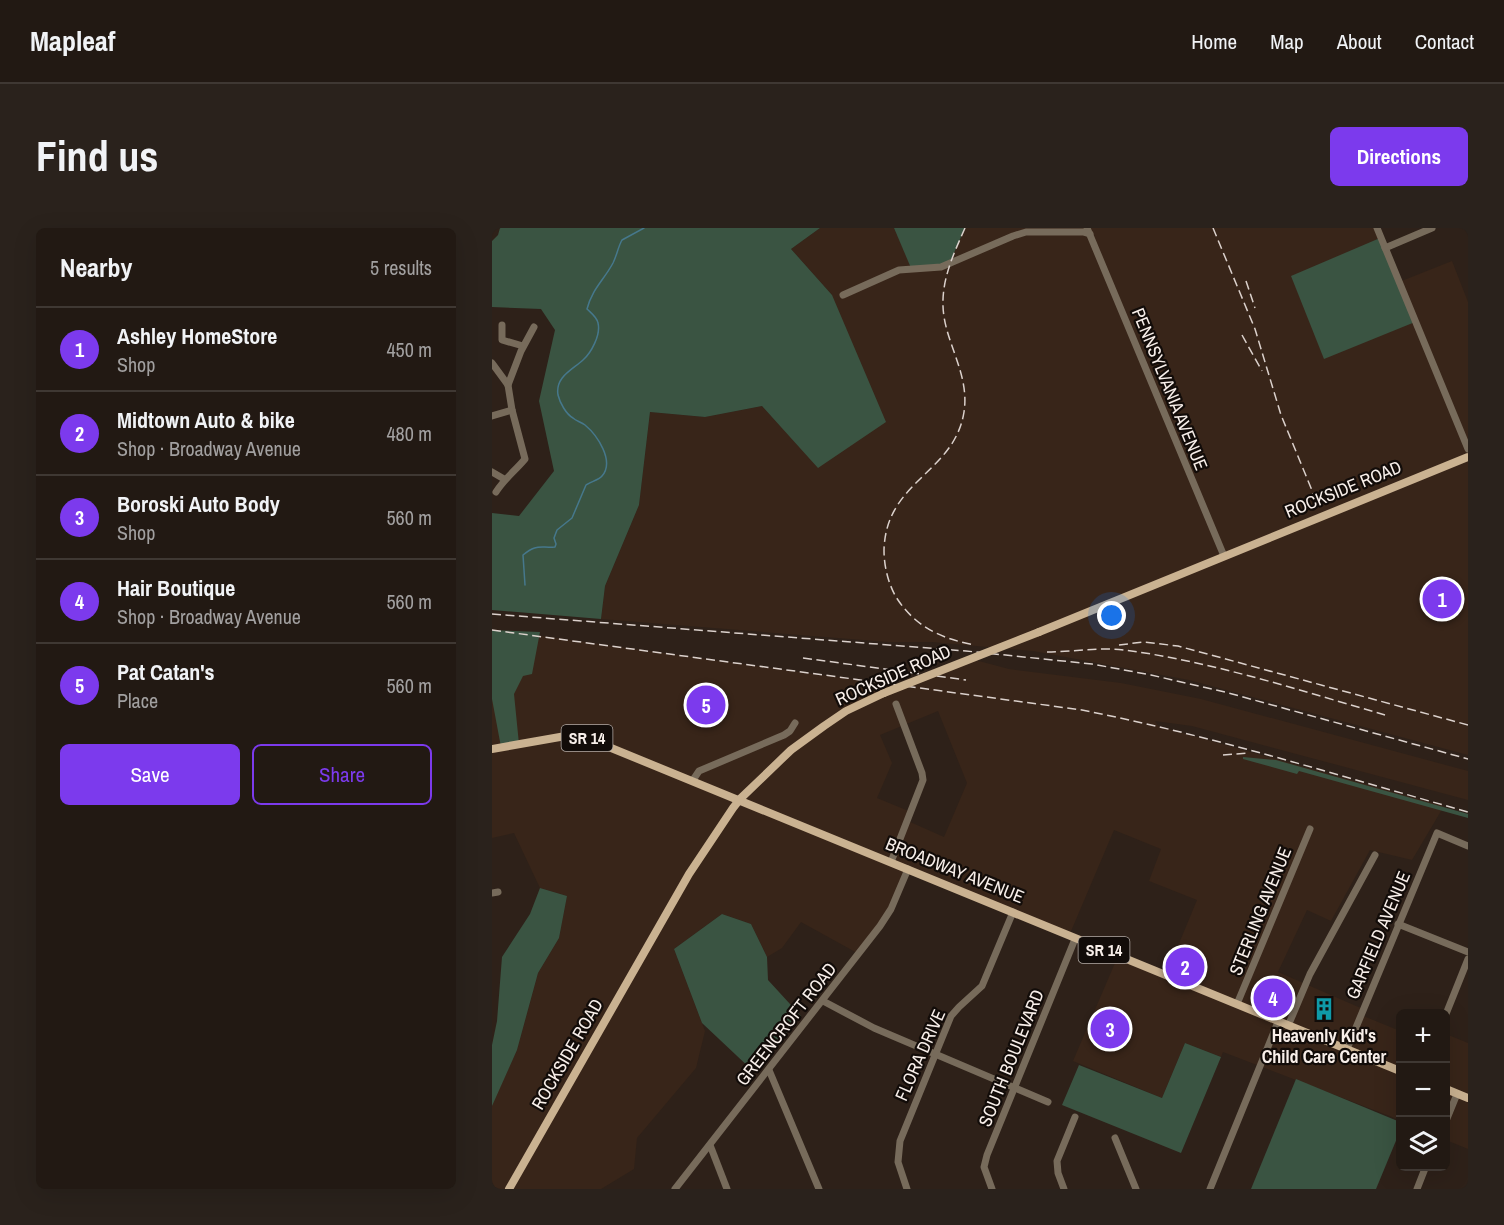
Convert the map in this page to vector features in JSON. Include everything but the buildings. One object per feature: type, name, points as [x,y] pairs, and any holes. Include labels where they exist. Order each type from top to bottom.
[{"type":"main road","name":"ROCKSIDE ROAD","points":[[509,1189],[693,867],[740,799],[791,750],[846,711],[884,693],[1468,457]]},
{"type":"main road","name":"BROADWAY AVENUE","points":[[492,748],[577,734],[1396,1069]]},
{"type":"main road","points":[[1450,1091],[1468,1098]]},
{"type":"street","points":[[1377,228],[1468,449]]},
{"type":"street","points":[[1384,248],[1431,228]]},
{"type":"street","name":"PENNSYLVANIA AVENUE","points":[[843,295],[899,270],[940,267],[1026,232],[1089,231],[1224,556]]},
{"type":"street","points":[[502,325],[502,340],[523,346]]},
{"type":"street","points":[[508,385],[523,346],[534,327]]},
{"type":"street","points":[[492,363],[508,385],[525,459],[511,476],[504,479],[496,492]]},
{"type":"street","points":[[492,416],[512,410]]},
{"type":"street","points":[[492,472],[504,479]]},
{"type":"street","points":[[891,862],[923,780],[896,704]]},
{"type":"street","points":[[693,780],[699,771],[784,735],[795,723]]},
{"type":"street","name":"STERLING AVENUE","points":[[1237,1004],[1310,829]]},
{"type":"street","name":"GARFIELD AVENUE","points":[[1347,1049],[1437,833],[1468,846]]},
{"type":"street","points":[[1288,1026],[1310,974],[1375,855]]},
{"type":"street","name":"GREENCROFT ROAD","points":[[675,1189],[880,926],[891,909],[908,869]]},
{"type":"street","name":"FLORA DRIVE","points":[[907,1189],[898,1162],[900,1141],[955,1011],[982,986],[1013,912]]},
{"type":"street","points":[[1398,924],[1468,951]]},
{"type":"street","name":"SOUTH BOULEVARD","points":[[992,1189],[985,1162],[1075,939]]},
{"type":"street","points":[[1448,1009],[1468,959]]},
{"type":"street","points":[[823,1001],[874,1028],[1048,1102]]},
{"type":"street","points":[[1210,1189],[1278,1022]]},
{"type":"street","points":[[769,1070],[819,1189]]},
{"type":"street","points":[[1448,1117],[1457,1094]]},
{"type":"street","points":[[1064,1189],[1058,1173],[1057,1161],[1074,1117]]},
{"type":"street","points":[[1115,1138],[1136,1189]]},
{"type":"street","points":[[710,1145],[727,1189]]},
{"type":"street","points":[[1417,1189],[1424,1171]]},
{"type":"shaded area","points":[[820,228],[894,228],[912,268],[950,262],[965,228],[1377,228],[1399,282],[1452,261],[1468,302],[1468,755],[1189,680],[1033,651],[601,619],[605,586],[639,505],[650,412],[705,417],[762,406],[818,467],[832,295],[791,249]]},
{"type":"shaded area","points":[[492,629],[900,686],[975,660],[1009,669],[1121,683],[1201,699],[1468,771],[1468,800],[1192,726],[1155,721],[1158,726],[1444,806],[1412,860],[1370,850],[1331,921],[1307,910],[1278,972],[1363,1009],[1361,1015],[1396,1029],[1396,1118],[1223,1052],[1221,1057],[1185,1043],[1162,1098],[1073,1061],[1118,956],[1166,975],[1197,900],[1149,881],[1161,849],[1114,830],[1069,936],[908,870],[891,909],[859,954],[801,922],[782,948],[767,957],[751,924],[722,914],[674,949],[705,1031],[696,1068],[637,1138],[634,1169],[601,1189],[492,1189],[492,1104],[517,1050],[538,973],[559,938],[567,896],[540,888],[514,833],[492,838]],"holes":[[[938,711],[967,783],[944,837],[908,821],[911,812],[877,798],[892,763],[880,735]]]},
{"type":"shaded area","points":[[1450,1036],[1468,1043],[1468,1149],[1450,1142]]},
{"type":"green space","points":[[500,228],[820,228],[791,249],[832,295],[886,422],[818,468],[762,406],[705,417],[650,412],[639,505],[605,586],[601,619],[492,610],[492,513],[519,516],[554,471],[539,401],[555,330],[541,309],[492,307],[492,241],[498,235]]},
{"type":"green space","points":[[894,228],[965,228],[950,262],[941,267],[911,268]]},
{"type":"green space","points":[[1380,238],[1415,322],[1324,359],[1291,276]]},
{"type":"green space","points":[[492,630],[540,632],[532,674],[523,676],[514,694],[519,744],[501,747],[492,699]]},
{"type":"green space","points":[[1243,757],[1276,760],[1468,814],[1468,818],[1299,771],[1297,774],[1243,759]]},
{"type":"green space","points":[[540,888],[567,896],[559,938],[538,973],[517,1050],[492,1106],[492,1045],[497,1021],[502,957],[530,914]]},
{"type":"green space","points":[[722,914],[751,924],[767,957],[768,980],[801,1016],[753,1071],[702,1023],[674,949]]},
{"type":"green space","points":[[1185,1043],[1221,1057],[1181,1153],[1062,1105],[1079,1065],[1162,1098]]},
{"type":"green space","points":[[1296,1079],[1396,1120],[1396,1141],[1376,1189],[1251,1189]]},
{"type":"waterway","points":[[525,585],[523,555],[535,548],[555,547],[554,538],[557,530],[572,518],[586,485],[601,477],[605,470],[607,463],[603,449],[595,435],[585,425],[570,416],[562,405],[558,389],[565,374],[583,360],[597,338],[599,328],[597,321],[587,309],[592,296],[613,263],[622,240],[644,228]]},
{"type":"railway","points":[[965,228],[953,256],[943,296],[944,319],[963,384],[964,412],[958,433],[948,450],[896,508],[888,527],[884,550],[891,586],[903,607],[930,630],[951,639],[975,645]]},
{"type":"railway","points":[[1213,228],[1255,329],[1281,415],[1318,505]]},
{"type":"railway","points":[[1246,281],[1255,308]]},
{"type":"railway","points":[[1242,335],[1262,371]]},
{"type":"railway","points":[[492,614],[966,651],[1092,664],[1225,692],[1468,759]]},
{"type":"railway","points":[[492,630],[1082,710],[1228,744],[1468,812]]},
{"type":"railway","points":[[1119,645],[1143,642],[1178,646],[1468,725]]},
{"type":"railway","points":[[1047,652],[1115,649],[1157,655],[1256,678],[1385,715]]},
{"type":"railway","points":[[803,658],[966,680]]},
{"type":"railway","points":[[1223,755],[1248,753]]},
{"type":"place","name":"Ashley HomeStore","points":[[1442,599]]},
{"type":"place","name":"Pat Catan's","points":[[706,705]]},
{"type":"place","name":"Midtown Auto & bike","points":[[1185,967]]},
{"type":"place","name":"Hair Boutique","points":[[1273,998]]},
{"type":"place","name":"Heavenly Kid's Child Care Center","points":[[1324,1009]]},
{"type":"place","name":"Boroski Auto Body","points":[[1110,1029]]}]
